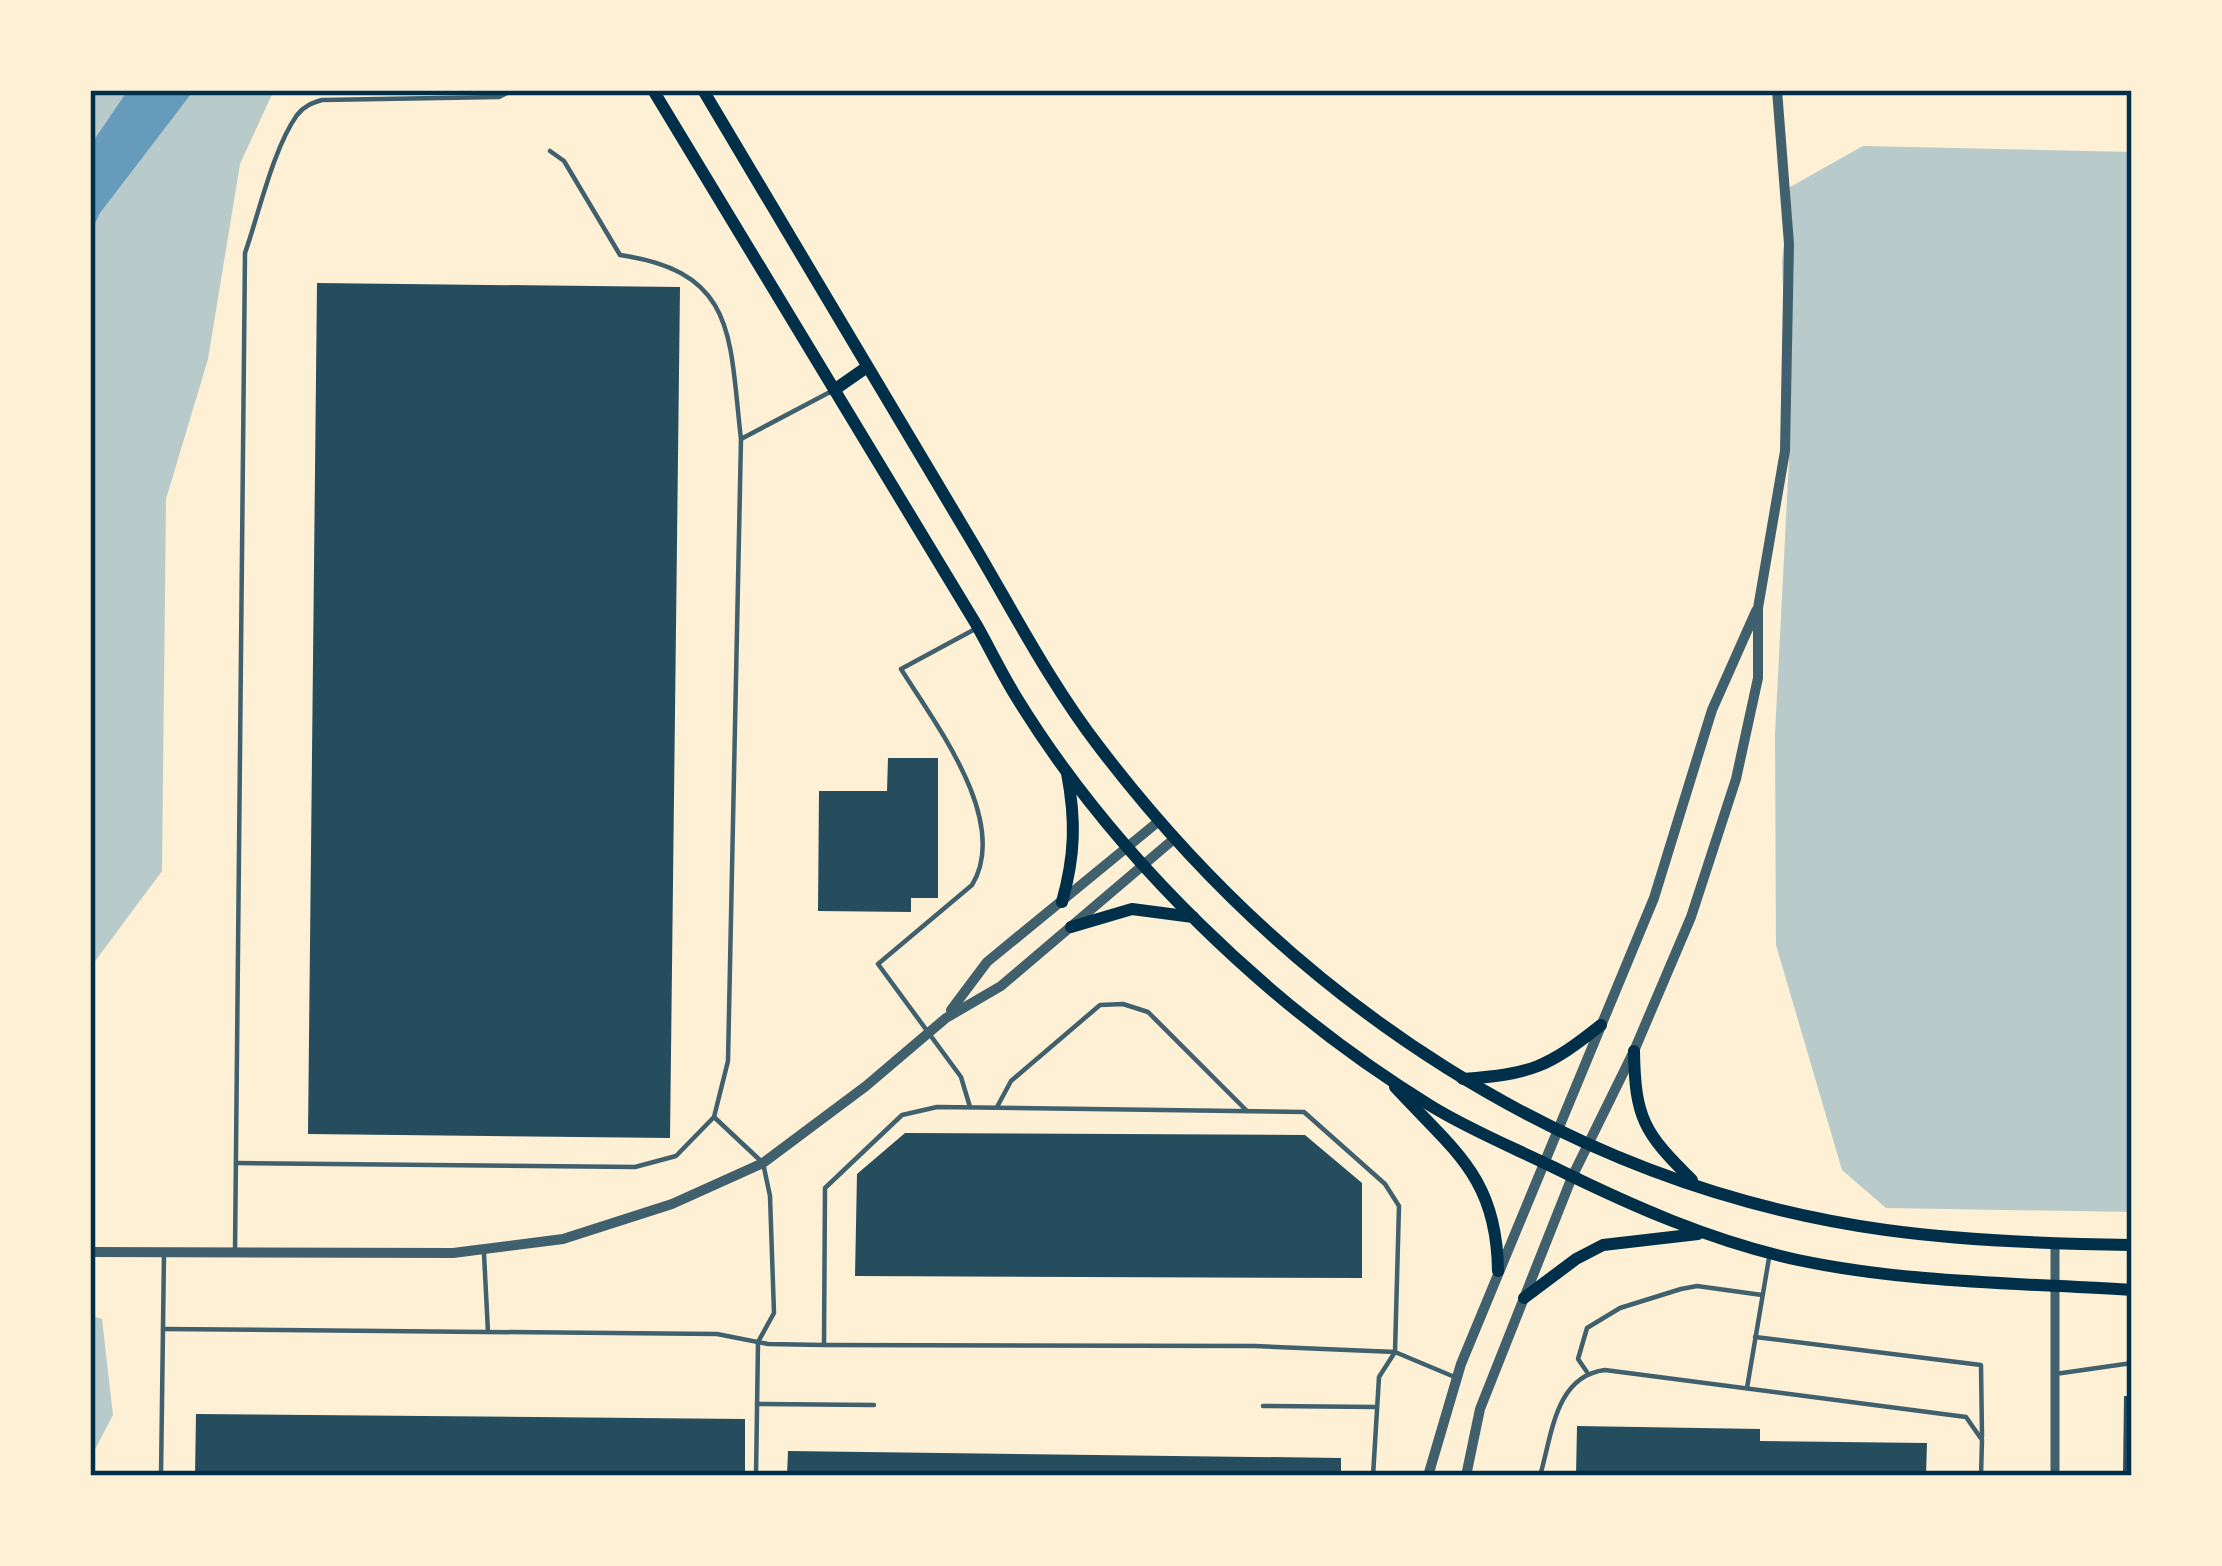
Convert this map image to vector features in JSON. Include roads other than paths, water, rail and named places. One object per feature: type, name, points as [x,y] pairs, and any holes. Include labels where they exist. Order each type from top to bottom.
[{"type":"main road","points":[[652,90],[1016,697],[1142,866],[1280,995],[1382,1073],[1478,1133],[1702,1234],[1845,1268],[2132,1289]]},
{"type":"main road","points":[[703,90],[1096,744],[1238,906],[1322,982],[1463,1079],[1590,1143],[1697,1185],[1756,1203],[1886,1230],[2055,1244],[2132,1245]]},
{"type":"main road","points":[[834,390],[866,367]]},
{"type":"main road","points":[[1062,902],[1075,854],[1075,815],[1066,766]]},
{"type":"main road","points":[[1071,927],[1132,909],[1194,918]]},
{"type":"main road","points":[[1463,1079],[1525,1074],[1561,1057],[1601,1025]]},
{"type":"main road","points":[[1634,1051],[1635,1097],[1647,1131],[1697,1185]]},
{"type":"main road","points":[[1382,1073],[1477,1177],[1493,1218],[1498,1271]]},
{"type":"main road","points":[[1524,1298],[1576,1259],[1604,1245],[1702,1234]]},
{"type":"street","points":[[1466,1476],[1480,1409],[1572,1177],[1634,1051],[1691,917],[1736,779],[1758,678],[1758,608],[1785,451],[1789,244],[1777,90]]},
{"type":"street","points":[[1428,1476],[1457,1378],[1654,898],[1712,710],[1758,608]]},
{"type":"street","points":[[946,1018],[987,962],[1159,821]]},
{"type":"street","points":[[90,1252],[453,1253],[563,1239],[672,1204],[764,1163],[946,1018],[1001,986],[1175,838]]},
{"type":"street","points":[[2055,1244],[2055,1476]]},
{"type":"lane","points":[[235,1253],[245,254],[281,149],[296,116],[307,105],[322,100],[499,98],[512,90]]},
{"type":"lane","points":[[236,1163],[634,1167],[676,1156],[714,1117],[728,1061],[741,439],[730,347],[715,304],[697,279],[662,261],[620,255],[564,161],[550,151]]},
{"type":"lane","points":[[741,439],[834,390]]},
{"type":"lane","points":[[970,1107],[961,1077],[878,964],[972,885],[980,859],[977,804],[957,758],[902,669],[978,628]]},
{"type":"lane","points":[[996,1108],[1011,1081],[1100,1005],[1123,1004],[1148,1012],[1247,1112]]},
{"type":"lane","points":[[824,1345],[825,1188],[902,1115],[937,1107],[1304,1112],[1385,1184],[1400,1206],[1395,1352],[1379,1377],[1372,1476]]},
{"type":"lane","points":[[714,1117],[764,1163],[770,1196],[774,1313],[758,1342],[756,1476]]},
{"type":"lane","points":[[484,1250],[488,1332]]},
{"type":"lane","points":[[161,1476],[164,1253]]},
{"type":"lane","points":[[1747,1388],[1769,1253]]},
{"type":"lane","points":[[1588,1372],[1578,1359],[1588,1328],[1620,1308],[1697,1286],[1762,1295]]},
{"type":"lane","points":[[163,1329],[717,1334],[758,1342],[824,1345],[1255,1346],[1395,1352],[1457,1378]]},
{"type":"lane","points":[[1755,1337],[1981,1365],[1982,1476]]},
{"type":"lane","points":[[2055,1374],[2132,1363]]},
{"type":"lane","points":[[1540,1476],[1564,1392],[1588,1372],[1605,1370],[1966,1417],[1982,1440]]},
{"type":"lane","points":[[757,1404],[874,1405]]},
{"type":"lane","points":[[1263,1406],[1376,1407]]},
{"type":"water","points":[[128,90],[194,90],[100,213],[90,234],[90,146]]}]
